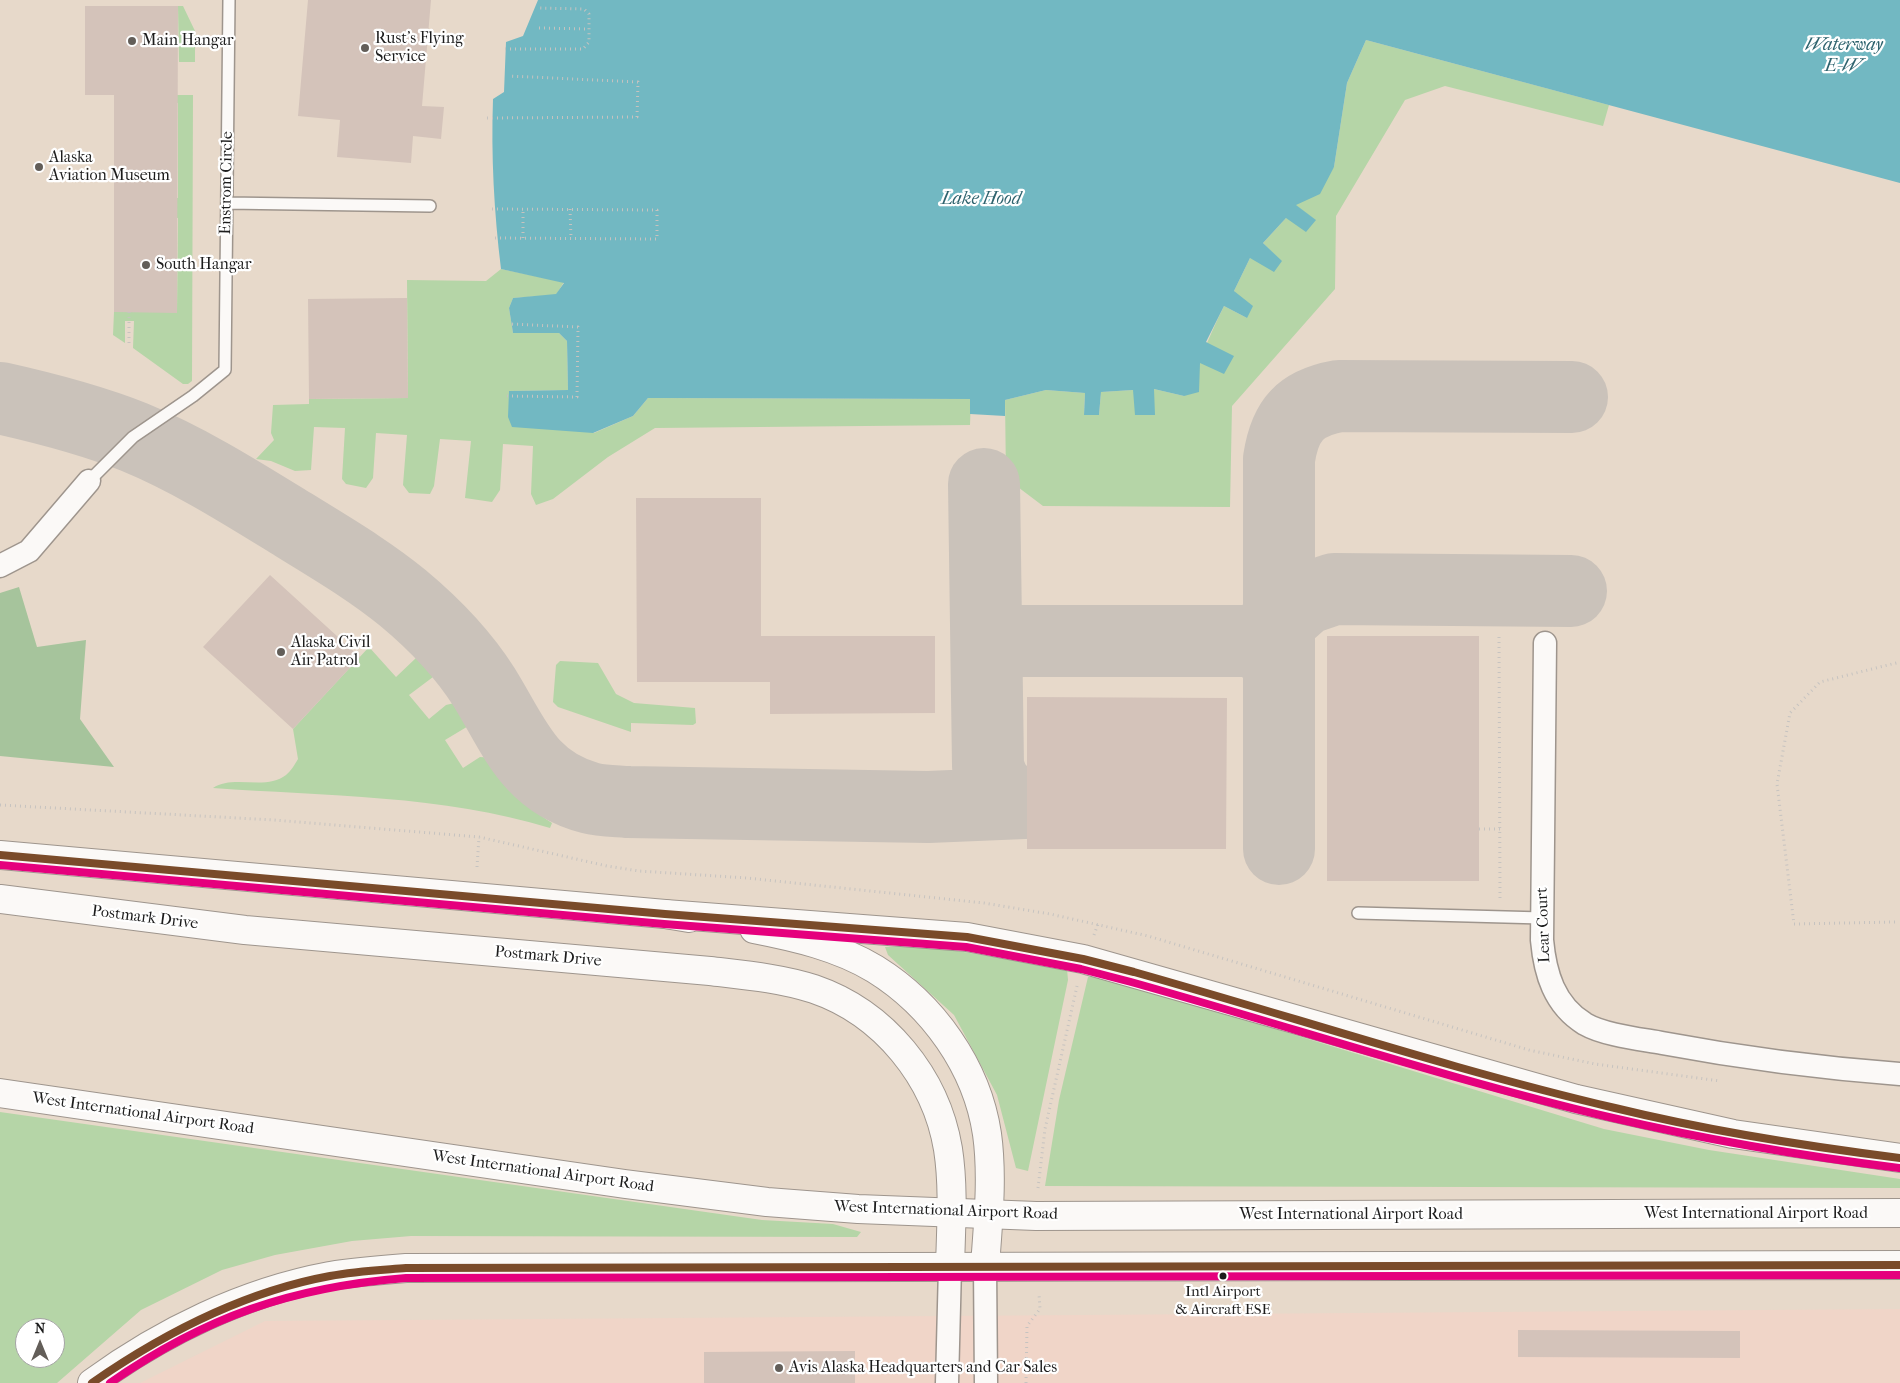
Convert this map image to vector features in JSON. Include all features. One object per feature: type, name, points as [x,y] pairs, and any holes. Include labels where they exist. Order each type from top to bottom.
[{"type":"main road","points":[[0,855],[665,914],[950,935],[1083,958],[1576,1099],[1733,1134],[1900,1158]]},
{"type":"main road","name":"Postmark Drive","points":[[0,900],[245,930],[710,970],[764,978],[812,988],[855,1008],[880,1027],[901,1049],[927,1085],[940,1117],[948,1150],[951,1213],[950,1267]]},
{"type":"main road","points":[[665,914],[757,930],[820,945],[874,969],[914,999],[951,1044],[976,1094],[987,1139],[988,1215],[985,1266]]},
{"type":"main road","name":"West International Airport Road","points":[[0,1093],[705,1195],[858,1209],[1036,1216],[1900,1213]]},
{"type":"main road","points":[[92,1383],[163,1337],[204,1318],[284,1287],[330,1276],[436,1267],[950,1267],[1037,1265],[1900,1266]]},
{"type":"street","points":[[0,566],[29,551],[88,481]]},
{"type":"street","name":"Lear Court","points":[[1545,643],[1542,918],[1545,968],[1552,989],[1567,1009],[1586,1024],[1647,1040],[1747,1059],[1900,1074]]},
{"type":"street","points":[[985,1266],[986,1383]]},
{"type":"street","points":[[947,1383],[950,1267]]},
{"type":"lane","name":"Enstrom Circle","points":[[88,481],[133,437],[193,396],[225,370],[229,0]]},
{"type":"lane","points":[[227,203],[430,206]]},
{"type":"lane","points":[[1358,913],[1542,918]]},
{"type":"path","points":[[505,49],[582,49],[589,42],[589,14],[584,10],[538,8]]},
{"type":"path","points":[[539,28],[589,29]]},
{"type":"path","points":[[487,118],[637,117],[638,82],[508,76]]},
{"type":"path","points":[[492,209],[657,210],[657,239],[492,238]]},
{"type":"path","points":[[523,210],[523,238]]},
{"type":"path","points":[[570,210],[571,238]]},
{"type":"path","points":[[128,312],[128,345]]},
{"type":"path","points":[[507,396],[577,397],[578,327],[510,324]]},
{"type":"path","points":[[1499,637],[1500,898]]},
{"type":"path","points":[[1895,922],[1794,924],[1778,784],[1790,713],[1820,682],[1900,662]]},
{"type":"path","points":[[0,805],[274,820],[480,837],[477,867]]},
{"type":"path","points":[[1479,829],[1500,829]]},
{"type":"path","points":[[1036,1216],[1045,1129],[1083,958],[1098,924]]},
{"type":"path","points":[[1026,1383],[1027,1326],[1040,1309],[1037,1265]]},
{"type":"shaded area","points":[[1900,1309],[1900,1383],[140,1383],[265,1321]]},
{"type":"green space","points":[[178,6],[183,6],[195,31],[195,62],[179,62]]},
{"type":"green space","points":[[1366,40],[1609,105],[1603,126],[1445,86],[1405,100],[1336,216],[1335,289],[1232,406],[1230,507],[1043,506],[1006,478],[1005,400],[1046,390],[1085,393],[1084,415],[1099,415],[1101,392],[1133,390],[1154,415],[1154,389],[1184,396],[1224,306],[1247,318],[1234,291],[1250,258],[1281,261],[1263,243],[1286,218],[1315,220],[1295,205],[1334,167],[1347,83]]},
{"type":"green space","points":[[136,95],[193,95],[192,381],[188,384],[183,384],[133,348],[134,321],[125,321],[125,343],[113,335],[114,312],[177,312],[178,218],[136,217],[136,198],[178,198],[178,103],[136,102]]},
{"type":"green space","points":[[501,269],[564,282],[556,295],[513,298],[509,308],[513,333],[559,333],[567,341],[568,390],[509,391],[594,433],[633,416],[648,398],[971,399],[970,425],[655,428],[608,457],[553,499],[536,505],[531,494],[533,446],[503,444],[500,490],[492,502],[465,498],[471,441],[440,439],[434,486],[430,494],[409,493],[403,485],[407,435],[376,433],[373,478],[366,488],[346,484],[342,479],[345,428],[314,427],[311,470],[295,471],[271,461],[256,459],[274,440],[271,433],[273,405],[309,404],[309,399],[408,398],[407,280],[486,281]]},
{"type":"green space","points":[[19,587],[37,647],[86,640],[80,719],[114,767],[0,756],[0,593]]},
{"type":"green space","points":[[369,647],[396,677],[416,658],[429,656],[437,665],[437,674],[409,695],[429,719],[446,705],[463,701],[474,718],[470,725],[445,740],[463,768],[480,757],[496,758],[512,788],[525,803],[552,823],[550,828],[509,817],[426,803],[341,795],[213,788],[230,782],[269,782],[278,780],[286,775],[298,759],[293,729]]},
{"type":"green space","points":[[560,661],[598,663],[616,694],[634,703],[695,708],[696,723],[693,725],[631,723],[631,732],[558,707],[553,702],[556,665]]},
{"type":"green space","points":[[927,946],[1067,969],[1068,980],[1028,1171],[1016,1168],[997,1095],[954,1015],[888,955],[885,947]]},
{"type":"green space","points":[[1088,977],[1104,977],[1604,1129],[1709,1150],[1900,1179],[1900,1188],[1045,1186],[1059,1100]]},
{"type":"green space","points":[[0,1112],[762,1220],[833,1224],[861,1232],[857,1237],[411,1236],[352,1241],[275,1255],[222,1270],[141,1310],[57,1383],[0,1383]]},
{"type":"water","name":"Lake Hood","points":[[538,0],[1900,0],[1900,183],[1366,40],[1347,83],[1334,167],[1320,194],[1296,205],[1316,220],[1306,232],[1286,218],[1263,243],[1282,261],[1274,272],[1250,258],[1234,291],[1253,306],[1247,318],[1224,306],[1206,342],[1234,356],[1224,374],[1200,363],[1199,392],[1184,396],[1154,389],[1155,415],[1135,415],[1133,390],[1101,392],[1099,415],[1084,415],[1085,393],[1046,390],[1005,400],[1005,416],[970,414],[970,399],[648,398],[633,416],[593,433],[512,427],[508,417],[509,391],[568,390],[567,341],[559,333],[513,333],[509,308],[513,298],[556,294],[564,283],[501,269],[495,205],[492,141],[493,99],[504,92],[506,42],[523,36]]},
{"type":"building","name":"Rust's Flying Service","points":[[308,0],[431,0],[422,106],[444,107],[441,139],[413,136],[411,163],[337,157],[340,120],[298,116]]},
{"type":"building","points":[[85,6],[178,6],[177,313],[114,312],[114,95],[85,95]]},
{"type":"building","points":[[407,298],[408,398],[309,399],[308,299]]},
{"type":"building","points":[[636,498],[761,498],[761,636],[935,636],[935,713],[770,714],[770,682],[637,682]]},
{"type":"building","name":"Alaska Civil Air Patrol","points":[[270,575],[360,657],[293,729],[203,647]]},
{"type":"building","points":[[1327,636],[1479,636],[1479,881],[1327,881]]},
{"type":"building","points":[[1027,697],[1227,698],[1226,849],[1027,849]]},
{"type":"building","points":[[1518,1330],[1740,1331],[1740,1358],[1518,1357]]},
{"type":"building","name":"Avis Alaska Headquarters and Car Sales","points":[[855,1351],[855,1383],[704,1383],[704,1352]]},
{"type":"taxiway","points":[[1279,849],[1279,459],[1285,434],[1290,424],[1304,409],[1314,403],[1339,396],[1572,397]]},
{"type":"taxiway","points":[[0,398],[85,420],[155,446],[235,489],[363,569],[403,598],[447,640],[476,675],[514,739],[537,769],[569,791],[595,799],[628,802],[928,807],[1024,803]]},
{"type":"taxiway","points":[[984,484],[988,766],[996,786],[1010,798],[1024,803]]},
{"type":"taxiway","points":[[1248,641],[1263,636],[1305,599],[1334,589],[1571,591]]},
{"type":"taxiway","points":[[987,660],[1005,644],[1016,641],[1248,641],[1261,645],[1279,663]]},
{"type":"transit line","points":[[0,855],[665,914],[967,937],[1083,959],[1134,972],[1494,1077],[1615,1108],[1757,1137],[1900,1158]]},
{"type":"transit line","points":[[0,865],[664,924],[966,947],[1081,969],[1131,982],[1492,1087],[1613,1118],[1755,1147],[1899,1168]]},
{"type":"transit line","points":[[92,1383],[147,1347],[176,1331],[266,1292],[330,1276],[406,1268],[1900,1265]]},
{"type":"transit line","points":[[110,1383],[180,1340],[250,1309],[325,1289],[364,1282],[406,1278],[1900,1275]]},
{"type":"place","name":"Main Hangar","points":[[132,41]]},
{"type":"place","name":"Rust's Flying Service","points":[[365,48]]},
{"type":"place","name":"Alaska Aviation Museum","points":[[39,167]]},
{"type":"place","name":"South Hangar","points":[[146,265]]},
{"type":"place","name":"Alaska Civil Air Patrol","points":[[281,652]]},
{"type":"place","name":"Intl Airport & Aircraft ESE","points":[[1223,1276]]},
{"type":"place","name":"Avis Alaska Headquarters and Car Sales","points":[[779,1368]]},
{"type":"water label","name":"Waterway E-W","points":[[1844,56]]}]
